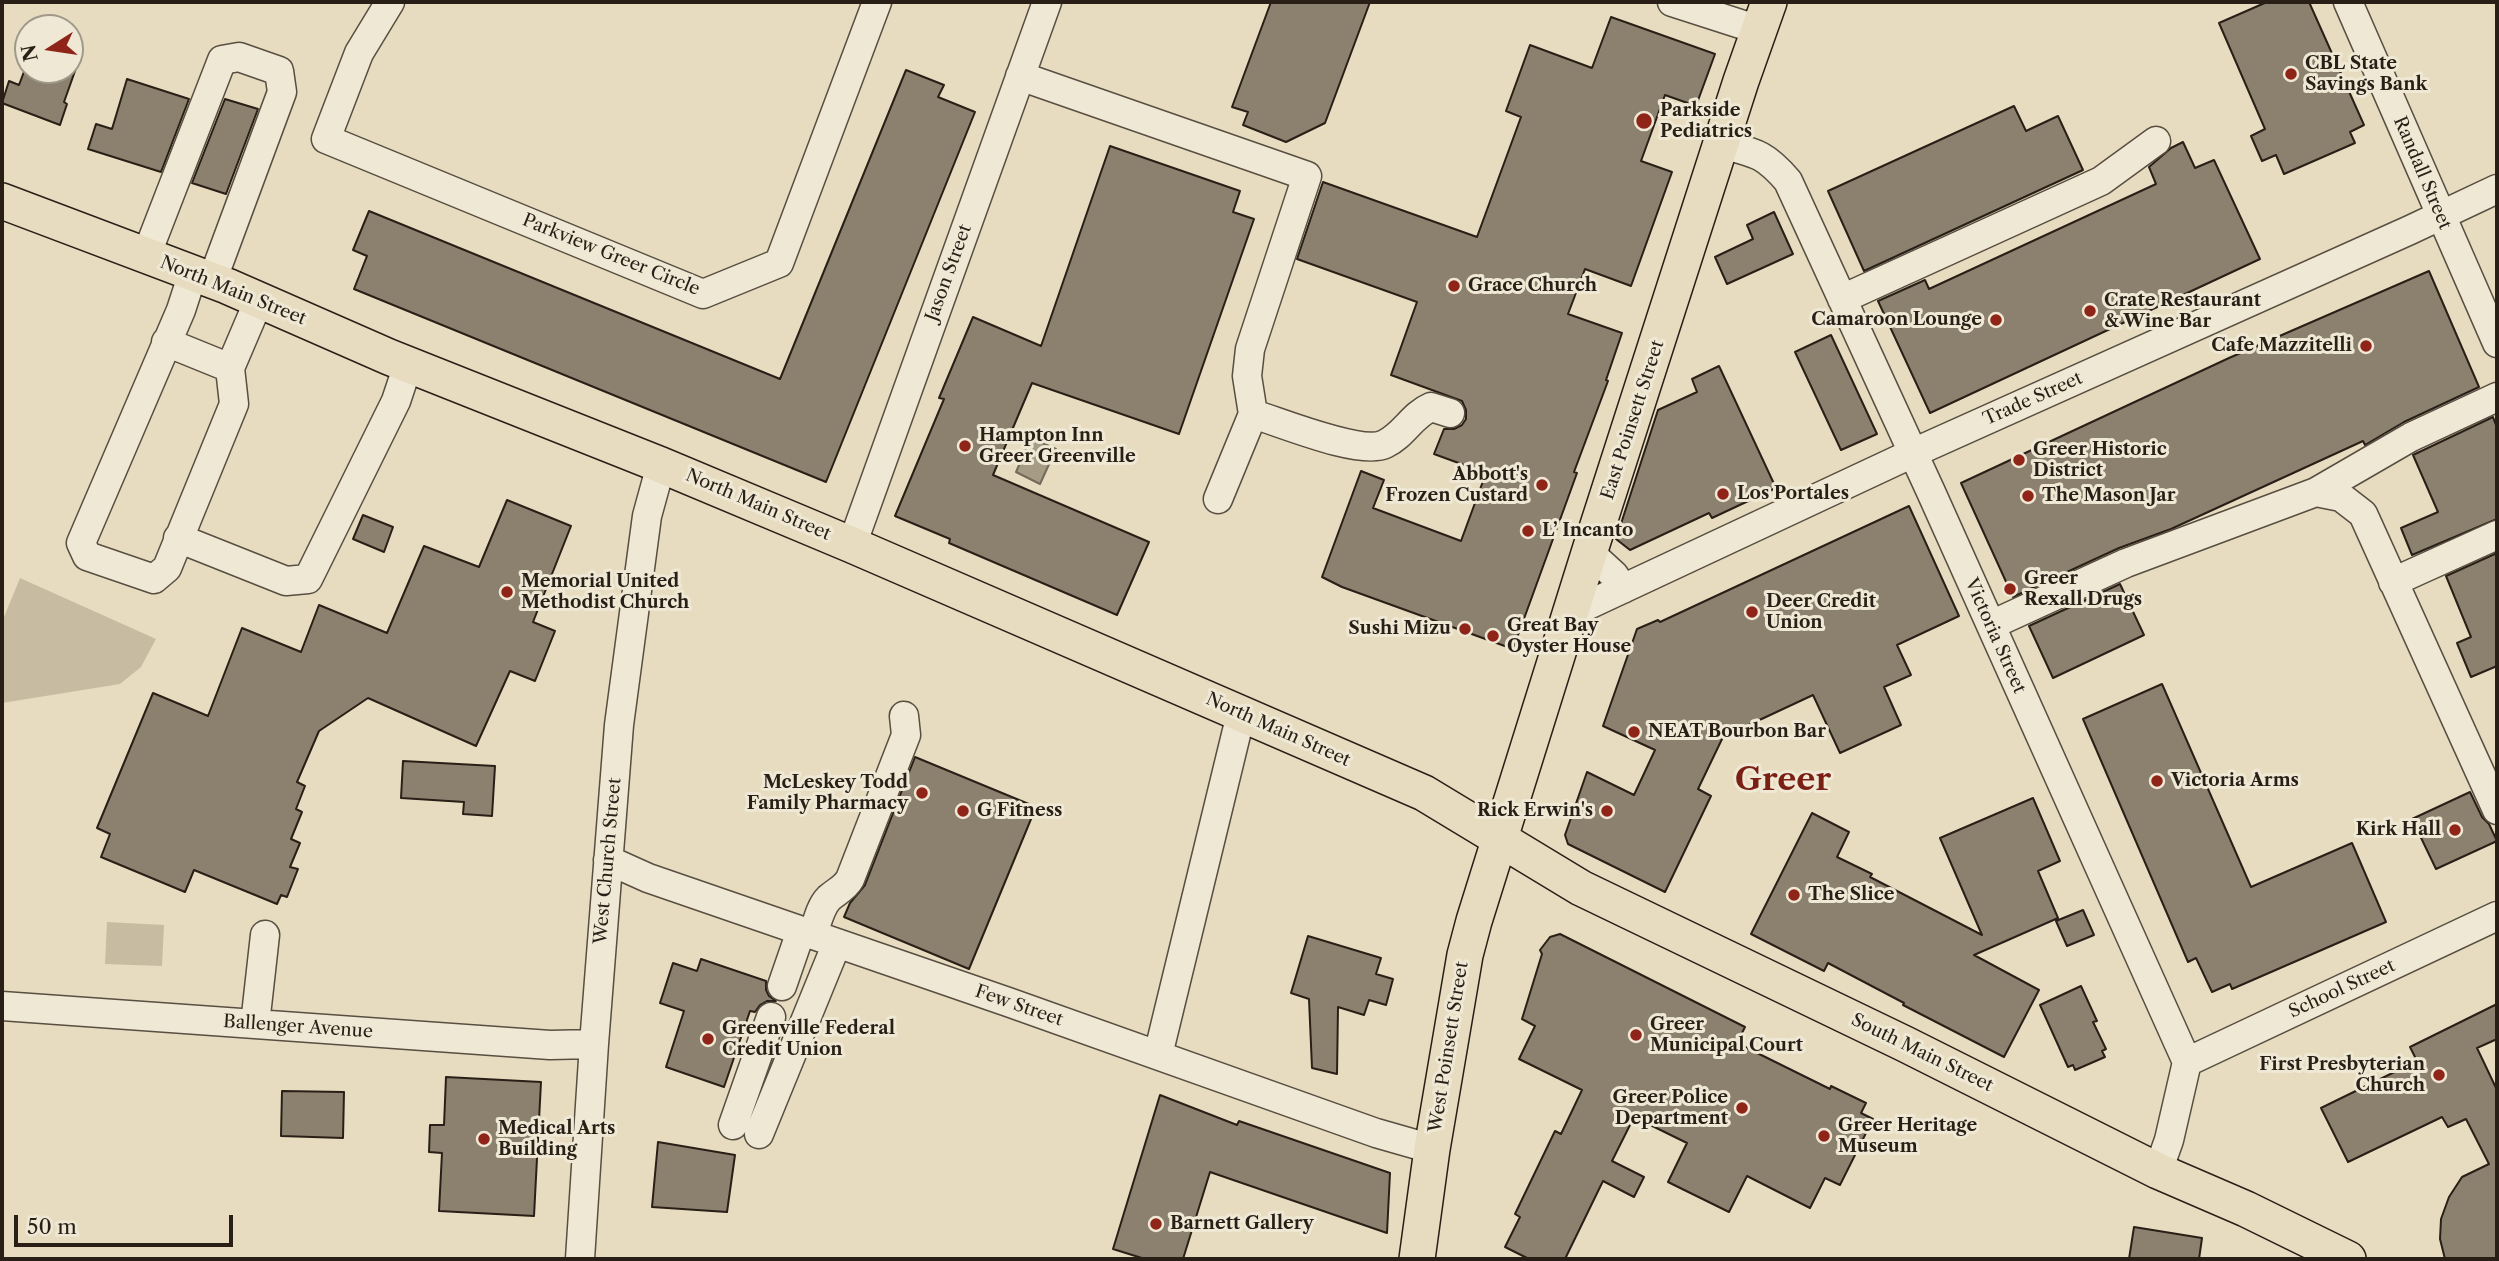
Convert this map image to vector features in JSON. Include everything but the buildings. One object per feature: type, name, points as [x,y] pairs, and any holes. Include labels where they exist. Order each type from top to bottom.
[{"type":"main road","name":"East Poinsett Street","points":[[1500,839],[1764,16]]},
{"type":"main road","name":"North Main Street","points":[[2,201],[259,300],[408,365],[661,465],[852,545],[1424,793],[1500,839]]},
{"type":"main road","name":"West Poinsett Street","points":[[1418,1259],[1432,1149],[1465,955],[1482,891],[1500,839]]},
{"type":"main road","name":"South Main Street","points":[[1500,839],[1581,888],[1905,1044],[2158,1171],[2246,1209],[2348,1259]]},
{"type":"street","name":"Parkview Greer Circle","points":[[390,2],[359,52],[326,139],[703,294],[779,263],[877,2]]},
{"type":"street","name":"Jason Street","points":[[852,545],[1047,2]]},
{"type":"street","points":[[1672,2],[1764,16]]},
{"type":"street","name":"Randall Street","points":[[2348,2],[2497,343]]},
{"type":"street","points":[[146,256],[222,60],[239,57],[279,71],[282,92],[202,277],[181,310],[166,341],[81,543],[87,555],[154,579],[167,568],[234,404],[230,368],[259,300]]},
{"type":"street","points":[[1020,76],[1307,176],[1250,349],[1247,376],[1253,414],[1218,499]]},
{"type":"street","points":[[1842,299],[2101,181],[2156,141]]},
{"type":"street","name":"Victoria Street","points":[[1721,144],[1761,155],[1771,161],[1788,181],[2187,1062]]},
{"type":"street","name":"Trade Street","points":[[1571,613],[1913,453],[2497,189]]},
{"type":"street","points":[[166,341],[230,368]]},
{"type":"street","points":[[178,538],[286,581],[308,579],[396,401],[408,365]]},
{"type":"street","points":[[1991,625],[2126,563],[2316,492],[2411,437],[2497,397]]},
{"type":"street","points":[[1253,414],[1351,445],[1371,448],[1383,445],[1397,436],[1419,412],[1431,407],[1450,413]]},
{"type":"street","name":"West Church Street","points":[[580,1259],[619,724],[647,516],[661,465]]},
{"type":"street","points":[[2316,492],[2341,497],[2363,514],[2497,810]]},
{"type":"street","points":[[2393,582],[2497,535]]},
{"type":"street","points":[[1590,553],[1614,575],[1623,589]]},
{"type":"street","points":[[1158,1055],[1241,714]]},
{"type":"street","points":[[759,1134],[828,899],[845,887],[850,879],[906,735],[904,716]]},
{"type":"street","name":"Few Street","points":[[608,860],[648,878],[1376,1133],[1432,1149]]},
{"type":"street","name":"School Street","points":[[2187,1062],[2497,916]]},
{"type":"street","points":[[255,1024],[265,934]]},
{"type":"street","points":[[782,986],[817,936]]},
{"type":"street","name":"Ballenger Avenue","points":[[2,1006],[550,1045],[594,1044]]},
{"type":"street","points":[[733,1125],[771,1017]]},
{"type":"street","points":[[2158,1171],[2169,1140],[2187,1062]]},
{"type":"shaded area","points":[[1031,438],[1056,449],[1040,484],[1016,472]]},
{"type":"shaded area","points":[[20,578],[156,639],[141,667],[120,684],[2,703],[2,622]]},
{"type":"shaded area","points":[[107,922],[164,925],[162,966],[105,964]]},
{"type":"place","name":"CBL State Savings Bank","points":[[2291,74]]},
{"type":"place","name":"Parkside Pediatrics","points":[[1644,121]]},
{"type":"place","name":"Grace Church","points":[[1454,286]]},
{"type":"place","name":"Crate Restaurant & Wine Bar","points":[[2090,311]]},
{"type":"place","name":"Camaroon Lounge","points":[[1996,320]]},
{"type":"place","name":"Cafe Mazzitelli","points":[[2366,346]]},
{"type":"place","name":"Hampton Inn Greer Greenville","points":[[965,446]]},
{"type":"place","name":"Greer Historic District","points":[[2019,460]]},
{"type":"place","name":"Abbott's Frozen Custard","points":[[1542,485]]},
{"type":"place","name":"Los Portales","points":[[1723,494]]},
{"type":"place","name":"The Mason Jar","points":[[2028,496]]},
{"type":"place","name":"L’ Incanto","points":[[1528,531]]},
{"type":"place","name":"Greer Rexall Drugs","points":[[2010,589]]},
{"type":"place","name":"Memorial United Methodist Church","points":[[507,592]]},
{"type":"place","name":"Deer Credit Union","points":[[1752,612]]},
{"type":"place","name":"Sushi Mizu","points":[[1465,629]]},
{"type":"place","name":"Great Bay Oyster House","points":[[1493,636]]},
{"type":"place","name":"NEAT Bourbon Bar","points":[[1634,732]]},
{"type":"place","name":"Victoria Arms","points":[[2157,781]]},
{"type":"place","name":"McLeskey Todd Family Pharmacy","points":[[922,793]]},
{"type":"place","name":"G Fitness","points":[[963,811]]},
{"type":"place","name":"Rick Erwin's","points":[[1607,811]]},
{"type":"place","name":"Kirk Hall","points":[[2455,830]]},
{"type":"place","name":"The Slice","points":[[1794,895]]},
{"type":"place","name":"Greer Municipal Court","points":[[1636,1035]]},
{"type":"place","name":"Greenville Federal Credit Union","points":[[708,1039]]},
{"type":"place","name":"First Presbyterian Church","points":[[2439,1075]]},
{"type":"place","name":"Greer Police Department","points":[[1742,1108]]},
{"type":"place","name":"Greer Heritage Museum","points":[[1824,1136]]},
{"type":"place","name":"Medical Arts Building","points":[[484,1139]]},
{"type":"place","name":"Barnett Gallery","points":[[1156,1224]]},
{"type":"district","name":"Greer","points":[[1783,781]]}]
